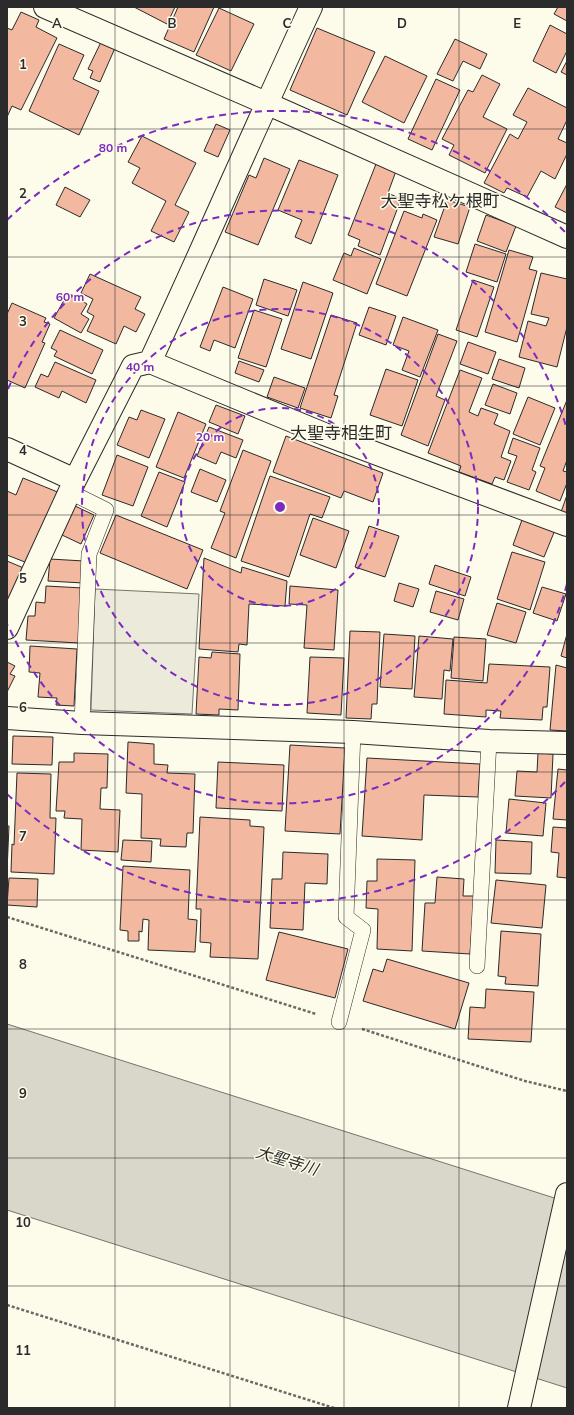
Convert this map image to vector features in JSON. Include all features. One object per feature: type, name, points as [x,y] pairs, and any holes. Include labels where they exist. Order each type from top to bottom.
[{"type":"street","points":[[46,7],[567,237]]},
{"type":"street","points":[[150,362],[192,272],[266,103],[311,7]]},
{"type":"street","points":[[7,628],[72,486],[133,366],[150,362],[324,434],[567,525]]},
{"type":"street","points":[[7,449],[72,486]]},
{"type":"street","points":[[7,718],[82,723],[353,732],[489,741],[567,743]]},
{"type":"street","points":[[519,1408],[567,1194]]},
{"type":"lane","points":[[72,486],[106,510],[89,554],[82,723]]},
{"type":"lane","points":[[339,1022],[362,930],[346,917],[353,732]]},
{"type":"lane","points":[[477,966],[489,741]]},
{"type":"path","points":[[7,917],[525,1081],[567,1091]]},
{"type":"path","points":[[7,1305],[334,1408]]},
{"type":"shaded area","points":[[95,589],[199,594],[192,714],[91,710]]},
{"type":"water","name":"大聖寺川","points":[[7,1024],[567,1202],[567,1388],[7,1210]]},
{"type":"building","points":[[134,7],[175,7],[167,24]]},
{"type":"building","points":[[178,7],[214,7],[194,52],[164,39]]},
{"type":"building","points":[[558,7],[567,7],[567,21],[554,14]]},
{"type":"building","points":[[219,8],[254,24],[231,71],[196,55]]},
{"type":"building","points":[[21,12],[39,20],[36,27],[57,38],[21,110],[12,106],[7,117],[7,28],[12,30]]},
{"type":"building","points":[[550,25],[567,34],[567,51],[556,73],[533,61]]},
{"type":"building","points":[[317,28],[375,52],[347,115],[290,90]]},
{"type":"building","points":[[455,39],[487,54],[480,69],[463,61],[453,81],[437,74]]},
{"type":"building","points":[[101,42],[115,48],[100,82],[90,78],[93,71],[88,69]]},
{"type":"building","points":[[59,44],[84,55],[73,79],[99,91],[79,135],[29,111]]},
{"type":"building","points":[[385,56],[427,76],[404,123],[362,102]]},
{"type":"building","points":[[567,61],[567,75],[561,72]]},
{"type":"building","points":[[482,75],[500,84],[483,117],[507,129],[485,173],[449,155],[454,145],[442,139],[468,90],[473,92]]},
{"type":"building","points":[[436,79],[460,90],[432,150],[408,139]]},
{"type":"building","points":[[528,88],[567,108],[567,120],[558,139],[567,143],[567,154],[555,179],[541,171],[527,197],[507,188],[504,193],[484,183],[510,134],[518,139],[527,122],[513,115]]},
{"type":"building","points":[[216,124],[230,130],[218,157],[204,151]]},
{"type":"building","points":[[142,136],[196,163],[175,205],[189,212],[174,242],[151,231],[166,201],[132,183],[140,168],[128,162]]},
{"type":"building","points":[[264,158],[290,169],[258,245],[225,232],[249,175],[256,178]]},
{"type":"building","points":[[299,160],[338,175],[311,244],[295,237],[302,220],[278,210]]},
{"type":"building","points":[[376,164],[396,171],[388,193],[401,199],[380,255],[358,246],[360,240],[348,235]]},
{"type":"building","points":[[567,184],[567,213],[555,207]]},
{"type":"building","points":[[65,187],[90,200],[80,217],[56,205]]},
{"type":"building","points":[[447,200],[470,207],[458,244],[434,237]]},
{"type":"building","points":[[404,211],[422,218],[423,214],[437,220],[407,296],[376,284]]},
{"type":"building","points":[[486,215],[516,226],[506,252],[477,241]]},
{"type":"building","points":[[475,244],[506,254],[497,282],[466,272]]},
{"type":"building","points":[[354,248],[381,259],[367,294],[333,280],[344,253],[351,256]]},
{"type":"building","points":[[509,250],[533,257],[529,269],[537,271],[517,342],[485,332]]},
{"type":"building","points":[[541,273],[567,279],[567,327],[557,367],[519,357],[528,321],[546,326],[549,318],[531,314]]},
{"type":"building","points":[[90,274],[141,297],[135,309],[145,314],[136,332],[124,326],[116,344],[87,331],[94,316],[87,312],[93,299],[81,293]]},
{"type":"building","points":[[264,279],[297,290],[288,316],[256,305]]},
{"type":"building","points":[[473,280],[494,287],[477,337],[456,330]]},
{"type":"building","points":[[303,282],[333,293],[311,359],[281,349]]},
{"type":"building","points":[[223,287],[253,299],[235,348],[214,340],[210,351],[200,347]]},
{"type":"building","points":[[68,293],[87,304],[81,314],[89,319],[81,333],[54,318]]},
{"type":"building","points":[[12,303],[46,318],[44,322],[50,324],[42,342],[45,343],[25,388],[7,380],[7,314]]},
{"type":"building","points":[[369,307],[396,316],[386,345],[359,335]]},
{"type":"building","points":[[254,310],[282,319],[266,367],[238,358]]},
{"type":"building","points":[[331,315],[357,323],[334,395],[338,396],[331,418],[300,408]]},
{"type":"building","points":[[403,317],[438,330],[420,377],[402,370],[409,351],[393,345]]},
{"type":"building","points":[[60,330],[103,350],[92,374],[54,356],[57,351],[51,348]]},
{"type":"building","points":[[438,334],[457,341],[436,396],[445,400],[428,446],[401,435]]},
{"type":"building","points":[[468,342],[496,352],[488,374],[460,364]]},
{"type":"building","points":[[499,359],[525,368],[519,388],[492,379]]},
{"type":"building","points":[[239,361],[264,370],[259,382],[235,373]]},
{"type":"building","points":[[55,362],[96,380],[86,403],[62,391],[59,398],[35,387],[41,374],[48,377]]},
{"type":"building","points":[[386,369],[418,380],[402,426],[370,415]]},
{"type":"building","points":[[460,370],[482,378],[469,412],[478,416],[481,408],[498,414],[494,424],[510,431],[501,457],[511,461],[504,480],[495,477],[492,484],[459,472],[461,466],[428,453]]},
{"type":"building","points":[[274,377],[305,388],[298,408],[267,397]]},
{"type":"building","points":[[493,384],[517,393],[510,414],[485,405]]},
{"type":"building","points":[[528,397],[555,408],[540,445],[513,434]]},
{"type":"building","points":[[567,400],[567,460],[563,471],[567,472],[567,483],[560,501],[536,491],[545,468],[540,466]]},
{"type":"building","points":[[216,405],[245,416],[238,434],[209,422]]},
{"type":"building","points":[[141,410],[165,419],[149,458],[117,445],[129,417],[137,420]]},
{"type":"building","points":[[178,412],[206,424],[184,478],[156,467]]},
{"type":"building","points":[[209,427],[243,440],[236,458],[221,452],[216,464],[197,456]]},
{"type":"building","points":[[286,436],[383,473],[373,502],[344,491],[341,498],[273,472]]},
{"type":"building","points":[[513,438],[540,448],[532,470],[536,472],[529,490],[507,482],[517,456],[508,453]]},
{"type":"building","points":[[243,450],[271,461],[236,558],[211,548],[225,513],[220,511]]},
{"type":"building","points":[[117,455],[148,467],[133,506],[102,495]]},
{"type":"building","points":[[200,469],[226,480],[217,502],[191,492]]},
{"type":"building","points":[[159,472],[185,482],[167,527],[141,516]]},
{"type":"building","points":[[270,476],[330,497],[322,518],[310,514],[289,577],[241,561]]},
{"type":"building","points":[[23,478],[60,493],[30,564],[7,555],[7,491],[16,495]]},
{"type":"building","points":[[567,495],[567,517],[560,515]]},
{"type":"building","points":[[75,506],[94,515],[81,544],[62,535]]},
{"type":"building","points":[[116,515],[203,550],[187,589],[100,553]]},
{"type":"building","points":[[523,517],[555,530],[544,557],[513,545]]},
{"type":"building","points":[[313,518],[349,531],[336,568],[300,555]]},
{"type":"building","points":[[369,526],[399,536],[385,577],[355,567]]},
{"type":"building","points":[[512,552],[545,562],[530,610],[497,599]]},
{"type":"building","points":[[204,558],[241,573],[242,567],[287,581],[285,606],[249,604],[247,645],[239,644],[238,652],[199,649]]},
{"type":"building","points":[[50,559],[84,561],[83,583],[48,581]]},
{"type":"building","points":[[7,561],[26,569],[11,601],[7,600]]},
{"type":"building","points":[[435,565],[471,577],[465,596],[429,584]]},
{"type":"building","points":[[399,583],[419,589],[413,607],[394,601]]},
{"type":"building","points":[[46,586],[83,588],[79,643],[26,640],[28,616],[35,616],[36,602],[45,603]]},
{"type":"building","points":[[290,586],[338,590],[334,650],[304,648],[307,605],[289,604]]},
{"type":"building","points":[[542,587],[566,594],[557,621],[533,613]]},
{"type":"building","points":[[436,591],[464,599],[458,620],[430,612]]},
{"type":"building","points":[[497,603],[526,612],[516,643],[487,635]]},
{"type":"building","points":[[350,631],[380,632],[377,704],[372,704],[371,719],[346,718]]},
{"type":"building","points":[[384,634],[415,636],[412,689],[380,687]]},
{"type":"building","points":[[567,634],[567,658],[561,656]]},
{"type":"building","points":[[419,636],[453,639],[450,671],[444,670],[442,699],[414,697]]},
{"type":"building","points":[[454,637],[486,639],[483,681],[451,678]]},
{"type":"building","points":[[30,646],[77,649],[74,706],[56,705],[57,698],[38,697],[40,673],[29,672]]},
{"type":"building","points":[[212,652],[240,654],[238,710],[219,709],[219,715],[196,714],[199,657],[211,658]]},
{"type":"building","points":[[310,657],[344,658],[341,715],[307,713]]},
{"type":"building","points":[[7,662],[15,666],[10,674],[15,676],[7,692]]},
{"type":"building","points":[[489,664],[550,667],[547,707],[543,707],[542,720],[500,718],[501,711],[486,710],[486,717],[444,714],[446,680],[487,683]]},
{"type":"building","points":[[556,665],[567,668],[567,731],[550,730]]},
{"type":"building","points":[[13,736],[53,737],[52,765],[12,764]]},
{"type":"building","points":[[128,742],[154,744],[154,764],[168,765],[167,773],[195,774],[193,833],[187,833],[186,847],[160,846],[161,839],[141,838],[142,794],[126,793]]},
{"type":"building","points":[[290,745],[345,748],[340,834],[285,831]]},
{"type":"building","points":[[74,753],[108,754],[107,788],[101,788],[100,809],[120,810],[118,852],[81,850],[82,819],[64,818],[65,811],[56,811],[59,762],[74,762]]},
{"type":"building","points":[[538,753],[553,754],[551,798],[515,796],[517,771],[537,772]]},
{"type":"building","points":[[367,758],[480,764],[478,797],[424,795],[422,840],[362,836]]},
{"type":"building","points":[[218,762],[284,765],[282,811],[216,808]]},
{"type":"building","points":[[558,769],[567,770],[567,820],[553,819]]},
{"type":"building","points":[[17,773],[51,774],[50,818],[56,818],[54,874],[11,872],[12,844],[14,845]]},
{"type":"building","points":[[509,799],[546,803],[543,836],[506,833]]},
{"type":"building","points":[[200,817],[250,820],[250,826],[264,827],[258,959],[210,957],[211,943],[200,942],[201,909],[196,909]]},
{"type":"building","points":[[7,826],[9,826],[7,871]]},
{"type":"building","points":[[553,827],[567,828],[567,878],[557,877],[559,853],[551,852]]},
{"type":"building","points":[[123,840],[152,841],[151,862],[121,860]]},
{"type":"building","points":[[496,840],[532,842],[531,874],[495,873]]},
{"type":"building","points":[[283,852],[328,854],[327,884],[305,883],[303,930],[270,928],[272,879],[282,879]]},
{"type":"building","points":[[377,859],[415,860],[412,951],[377,949],[378,909],[366,908],[367,881],[377,881]]},
{"type":"building","points":[[123,866],[190,870],[188,919],[197,920],[195,952],[148,950],[149,920],[143,919],[142,932],[139,931],[139,941],[128,941],[128,931],[120,930]]},
{"type":"building","points":[[437,877],[464,879],[463,896],[474,896],[470,954],[422,951],[425,903],[435,903]]},
{"type":"building","points":[[9,878],[38,879],[37,907],[7,905]]},
{"type":"building","points":[[496,880],[546,885],[542,928],[491,923]]},
{"type":"building","points":[[501,931],[541,934],[538,986],[505,984],[506,977],[498,976]]},
{"type":"building","points":[[279,932],[348,949],[335,998],[266,980]]},
{"type":"building","points":[[387,959],[469,983],[455,1029],[363,1001],[373,969],[383,972]]},
{"type":"building","points":[[486,989],[534,992],[531,1042],[468,1039],[470,1007],[485,1008]]},
{"type":"district","name":"大聖寺松ケ根町","points":[[440,201]]},
{"type":"district","name":"大聖寺相生町","points":[[341,433]]}]
